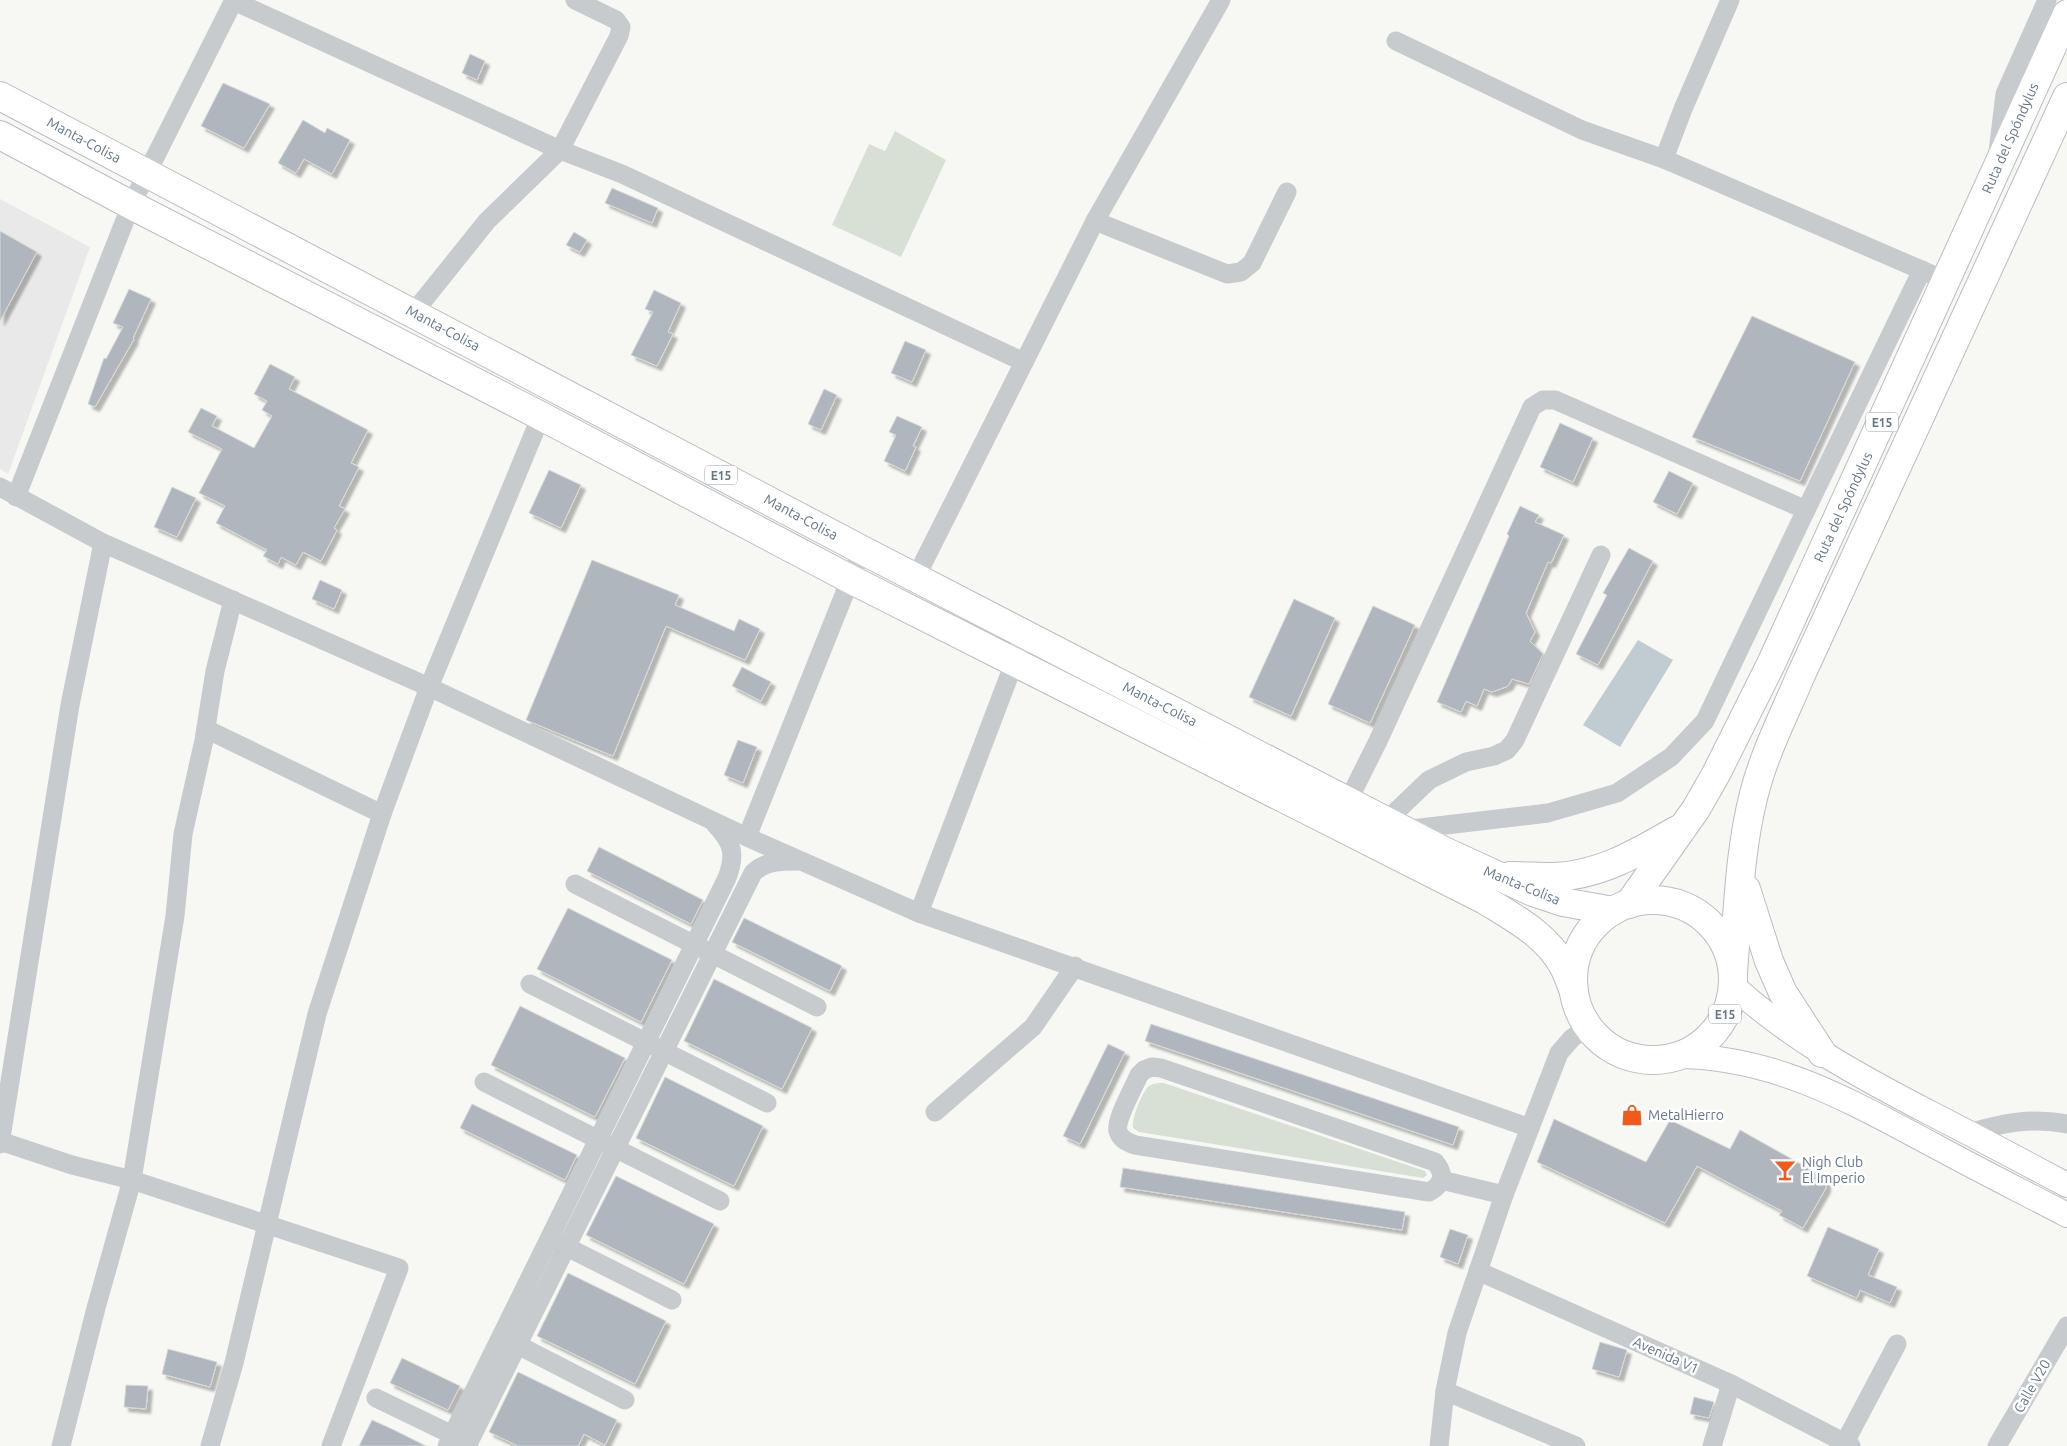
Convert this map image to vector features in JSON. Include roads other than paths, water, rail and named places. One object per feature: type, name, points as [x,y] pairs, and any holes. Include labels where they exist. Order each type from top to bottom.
[{"type":"highway","name":"Ruta del Spóndylus","points":[[1621,907],[1685,825],[1716,774],[1771,664],[1858,474],[1934,275],[1993,176],[2067,14]]},
{"type":"highway","name":"Manta-Colisa","points":[[0,96],[414,312],[862,550],[1394,825],[1533,892],[1563,902],[1621,907]]},
{"type":"highway","name":"E15","points":[[1733,979],[1727,949],[1715,929],[1697,913],[1676,903],[1652,900],[1621,907],[1594,926],[1580,946],[1573,968],[1574,992],[1579,1010],[1588,1027],[1601,1041],[1618,1052],[1637,1058],[1656,1060],[1676,1056],[1698,1046],[1716,1030],[1728,1009],[1733,979],[1746,832],[1754,793],[1771,746],[1800,677],[2067,97]]},
{"type":"highway","name":"Manta-Colisa","points":[[0,135],[850,579],[1485,900],[1529,927],[1551,949],[1564,967],[1574,992]]},
{"type":"highway","points":[[1993,176],[2026,188]]},
{"type":"highway","points":[[327,306],[343,275]]},
{"type":"highway","points":[[1858,474],[1889,486]]},
{"type":"highway","points":[[1497,876],[1554,877],[1603,868],[1629,857],[1685,825]]},
{"type":"highway","points":[[1742,873],[1754,920],[1783,993],[1822,1053]]},
{"type":"main road","points":[[1733,979],[1777,1024],[1822,1053],[2067,1185]]},
{"type":"main road","points":[[1676,1056],[1725,1059],[1762,1067],[1802,1080],[1868,1110],[2067,1215]]},
{"type":"street","points":[[16,497],[131,205],[234,0],[560,150],[622,174],[1024,362]]},
{"type":"street","points":[[414,312],[487,221],[560,150],[619,36],[621,27],[616,20],[575,0]]},
{"type":"street","points":[[916,577],[1095,221],[1222,0]]},
{"type":"street","points":[[1664,159],[1683,109],[1730,0]]},
{"type":"street","points":[[1993,176],[2005,94],[2047,0]]},
{"type":"street","points":[[1394,825],[1548,813],[1617,793],[1670,756],[1704,721],[1806,510],[1934,275],[1664,159],[1582,130],[1396,41]]},
{"type":"street","points":[[2026,188],[2067,115]]},
{"type":"street","points":[[1095,221],[1227,274],[1234,274],[1241,272],[1252,263],[1287,192]]},
{"type":"street","points":[[1348,801],[1378,741],[1532,407],[1543,400],[1555,400],[1806,510]]},
{"type":"street","points":[[210,1446],[234,1363],[268,1226],[283,1153],[317,1014],[382,814],[429,687],[541,416]]},
{"type":"street","points":[[0,487],[102,543],[429,687],[747,837],[919,913],[1530,1128]]},
{"type":"street","points":[[102,543],[70,705],[0,1142],[72,1165],[132,1180],[398,1268],[331,1446]]},
{"type":"street","points":[[747,837],[862,550]]},
{"type":"street","points":[[1394,825],[1429,780],[1466,762],[1494,756],[1507,750],[1515,740],[1601,555]]},
{"type":"street","points":[[61,1446],[132,1180],[175,916],[183,834],[206,730],[215,671],[233,600]]},
{"type":"street","points":[[919,913],[1025,634]]},
{"type":"street","points":[[206,730],[382,814]]},
{"type":"street","points":[[376,1398],[462,1443],[510,1341],[550,1238],[732,866],[731,845],[711,820]]},
{"type":"street","points":[[510,1341],[568,1246],[663,1050],[753,873],[758,868],[773,862],[802,861]]},
{"type":"street","points":[[725,882],[744,891]]},
{"type":"street","points":[[575,884],[817,1007]]},
{"type":"street","points":[[935,1112],[1033,1027],[1074,966]]},
{"type":"street","points":[[530,984],[767,1103]]},
{"type":"street","points":[[1439,1446],[1445,1392],[1457,1333],[1504,1195],[1559,1053],[1572,1038],[1588,1027]]},
{"type":"street","points":[[1148,1068],[1157,1068],[1435,1162],[1442,1170],[1441,1180],[1437,1188],[1429,1192],[1135,1145],[1123,1140],[1118,1133],[1117,1125],[1141,1073],[1148,1068]]},
{"type":"street","points":[[484,1082],[720,1200]]},
{"type":"street","points":[[1969,1133],[2004,1123],[2049,1120],[2067,1124]]},
{"type":"street","points":[[1441,1180],[1504,1195]]},
{"type":"street","points":[[550,1238],[672,1300]]},
{"type":"street","name":"Avenida V1","points":[[1478,1271],[1731,1384],[1846,1445]]},
{"type":"street","name":"Calle V20","points":[[1997,1446],[2067,1326]]},
{"type":"street","points":[[510,1341],[626,1400]]},
{"type":"street","points":[[1846,1445],[1898,1344]]},
{"type":"street","points":[[1712,1446],[1731,1384]]},
{"type":"street","points":[[1445,1392],[1576,1446]]},
{"type":"place","name":"MetalHierro","points":[[1632,1115]]},
{"type":"place","name":"Nigh Club El Imperio","points":[[1785,1170]]}]
